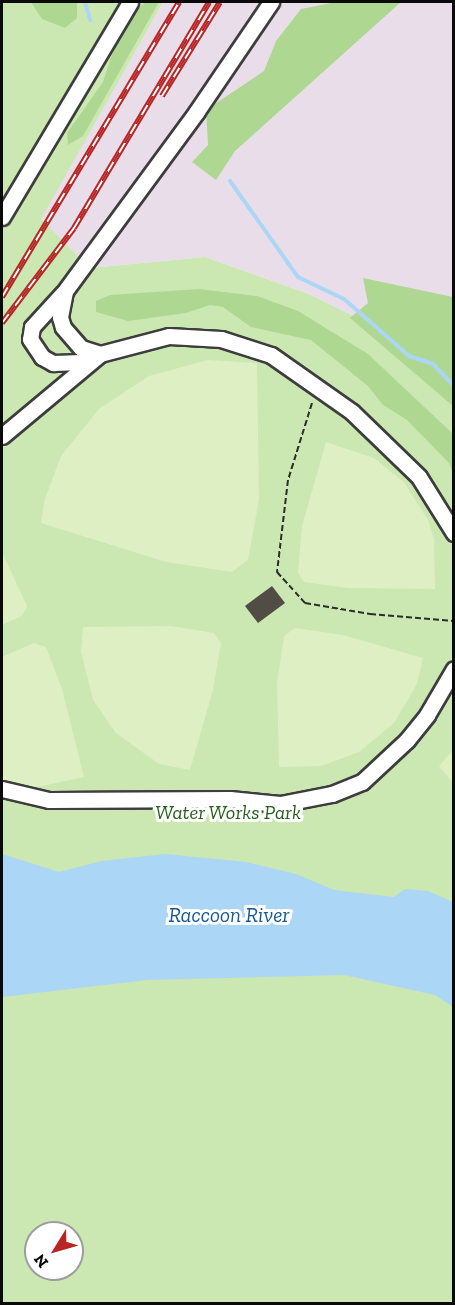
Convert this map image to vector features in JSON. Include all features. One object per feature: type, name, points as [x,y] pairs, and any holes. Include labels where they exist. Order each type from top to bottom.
[{"type":"lane","points":[[2,217],[130,2]]},
{"type":"lane","points":[[271,2],[197,111],[65,291],[32,327],[30,339],[42,357],[53,363],[96,357],[169,336],[221,339],[271,355],[352,412],[419,477],[453,533]]},
{"type":"lane","points":[[65,291],[60,317],[63,327],[81,348],[96,357]]},
{"type":"lane","points":[[2,436],[96,357]]},
{"type":"lane","points":[[2,789],[49,800],[230,799],[280,804],[332,795],[362,782],[407,740],[427,715],[453,669]]},
{"type":"path","points":[[319,387],[294,453],[277,572],[304,603],[370,614],[453,621]]},
{"type":"shaded area","points":[[163,2],[453,2],[453,391],[396,337],[309,294],[205,257],[90,268],[40,219]]},
{"type":"green space","name":"Water Works Park","points":[[2,2],[163,2],[41,219],[90,268],[205,257],[309,294],[396,337],[453,391],[453,1303],[2,1304]]},
{"type":"green space","points":[[31,2],[77,2],[77,18],[65,28],[42,19]]},
{"type":"green space","points":[[145,2],[159,2],[83,136],[68,145],[67,133],[103,82],[121,27]]},
{"type":"green space","points":[[336,2],[401,2],[235,151],[216,180],[192,162],[208,145],[206,110],[264,71],[276,41],[301,9]]},
{"type":"green space","points":[[363,278],[453,297],[453,406],[350,318],[368,303]]},
{"type":"green space","points":[[199,289],[257,296],[298,311],[368,354],[453,434],[453,474],[449,463],[407,420],[383,405],[368,386],[311,340],[251,327],[223,307],[210,305],[186,313],[128,321],[96,312],[96,301],[110,295]]},
{"type":"green space","points":[[208,360],[257,363],[259,500],[248,560],[232,572],[166,562],[41,523],[45,499],[61,456],[99,409],[149,376]]},
{"type":"green space","points":[[326,442],[374,458],[404,482],[428,520],[434,539],[435,589],[348,588],[304,582],[298,573],[302,526]]},
{"type":"green space","points":[[2,552],[27,606],[22,616],[2,625]]},
{"type":"green space","points":[[171,626],[214,633],[221,643],[213,690],[190,770],[159,764],[116,733],[93,700],[81,652],[83,627]]},
{"type":"green space","points":[[295,628],[343,635],[423,658],[417,684],[394,723],[359,752],[321,766],[279,767],[277,683],[284,636]]},
{"type":"green space","points":[[34,643],[46,647],[62,689],[84,777],[33,788],[2,783],[2,657]]},
{"type":"green space","points":[[453,750],[453,783],[439,766]]},
{"type":"water","name":"Raccoon River","points":[[2,854],[59,872],[102,861],[165,854],[246,862],[296,874],[334,890],[394,897],[405,889],[428,891],[453,902],[453,1007],[435,995],[344,975],[147,980],[2,997]]},
{"type":"building","points":[[272,586],[285,603],[258,623],[245,606]]},
{"type":"waterway","points":[[85,2],[90,20]]},
{"type":"waterway","points":[[230,181],[298,277],[344,299],[409,356],[433,364],[454,386]]},
{"type":"railway","points":[[2,297],[179,2]]},
{"type":"railway","points":[[2,323],[74,228],[209,2]]},
{"type":"railway","points":[[162,96],[220,2]]}]
